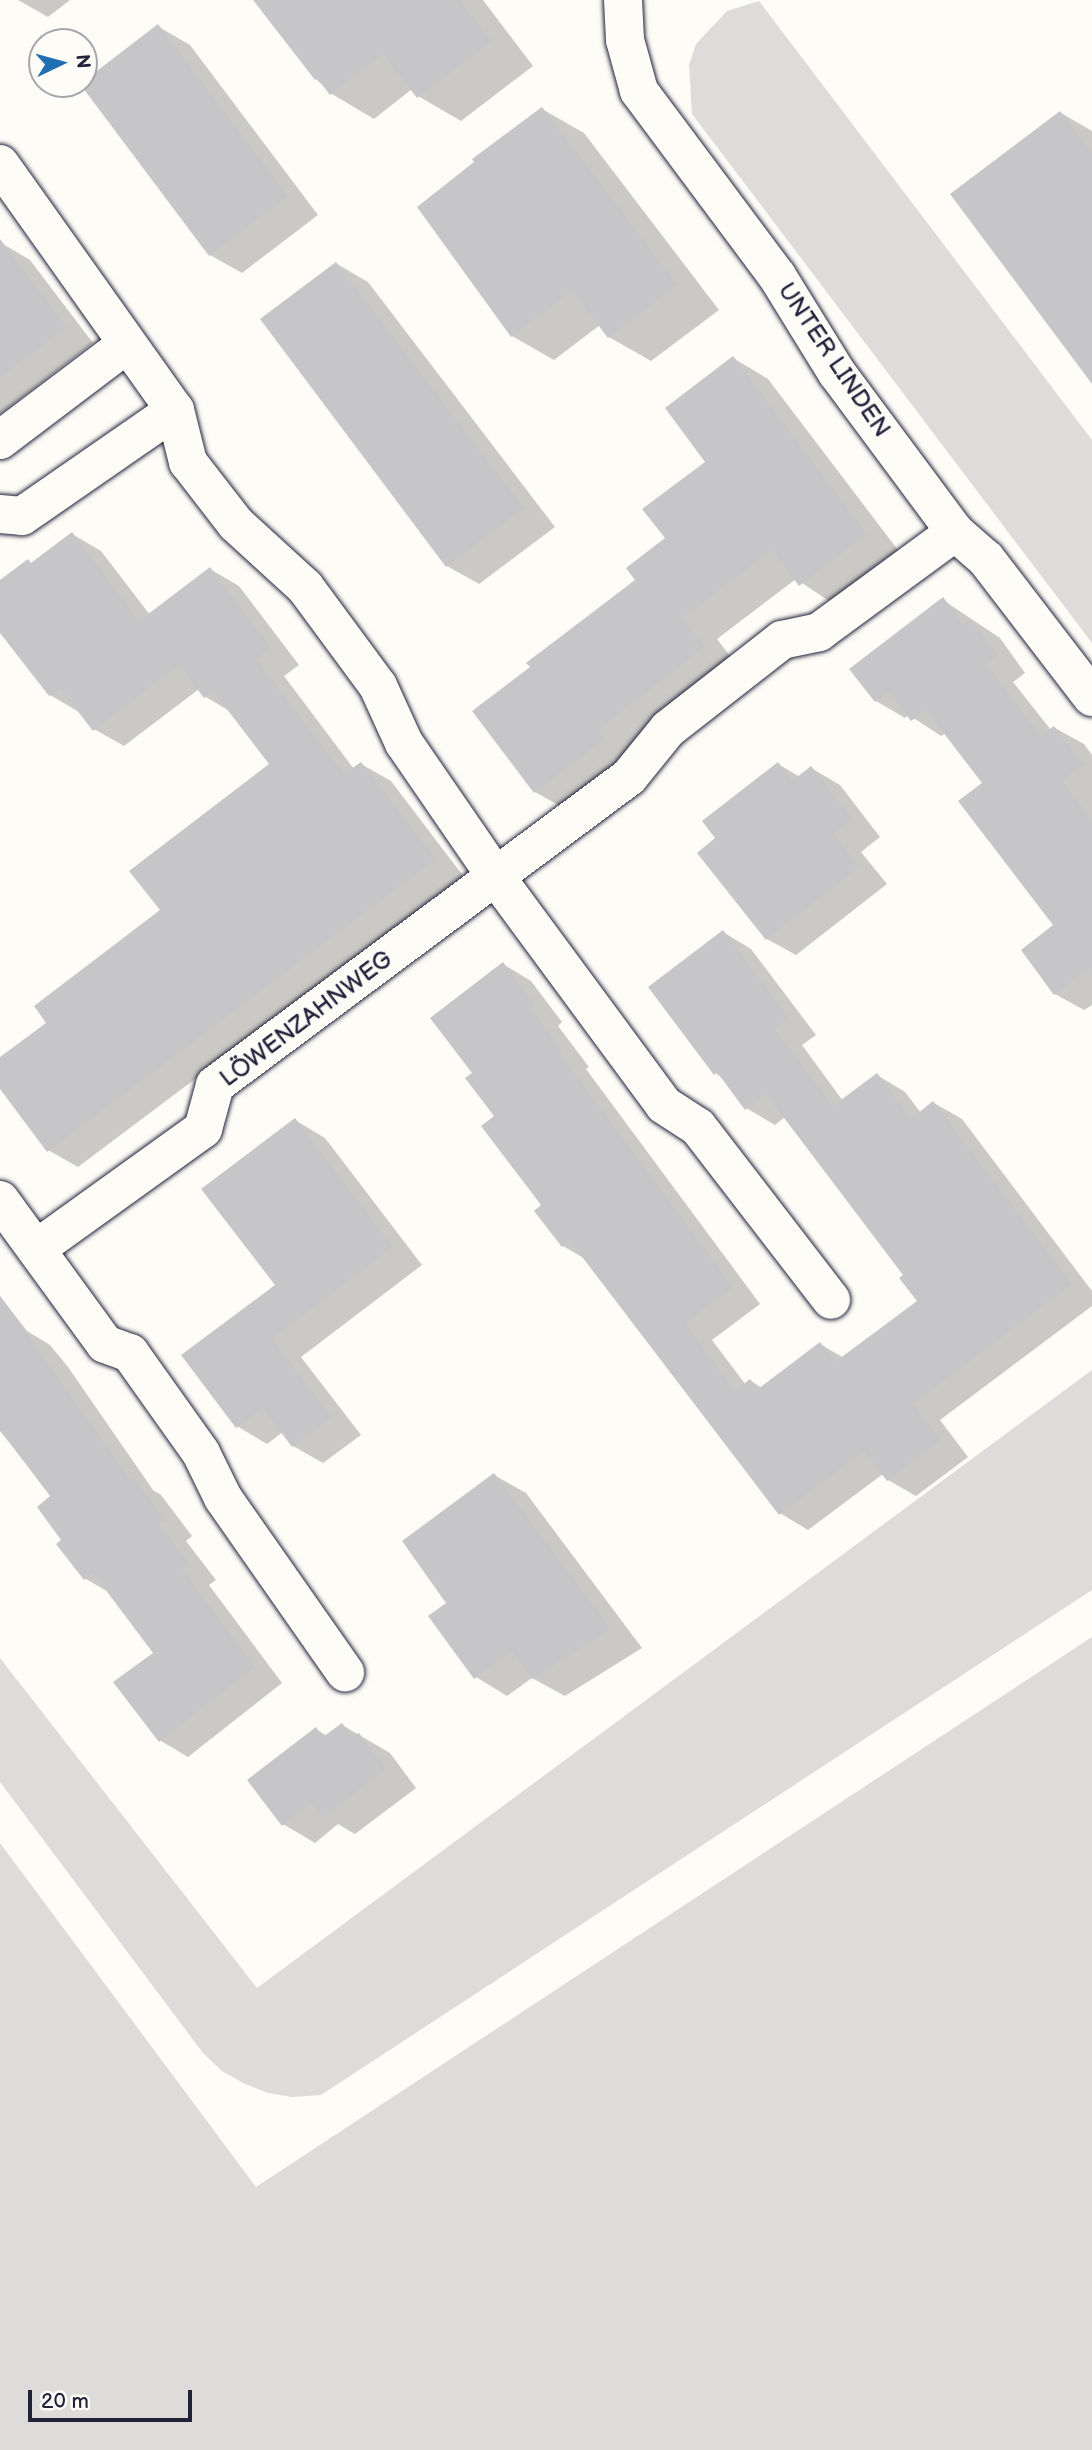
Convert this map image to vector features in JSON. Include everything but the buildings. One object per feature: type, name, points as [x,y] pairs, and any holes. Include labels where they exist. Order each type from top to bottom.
[{"type":"street","name":"UNTER LINDEN","points":[[623,0],[625,40],[639,91],[777,276],[837,373],[956,532],[986,559],[1092,697]]},
{"type":"street","points":[[0,164],[175,410],[187,462],[236,524],[305,587],[378,686],[404,743],[496,877],[664,1105],[698,1127],[831,1300]]},
{"type":"street","points":[[0,440],[127,344]]},
{"type":"street","points":[[0,514],[22,516],[175,410]]},
{"type":"street","name":"LÖWENZAHNWEG","points":[[36,1249],[202,1129],[215,1085],[629,777],[668,729],[782,640],[819,632],[956,532]]},
{"type":"street","points":[[0,1200],[105,1344],[130,1353],[201,1454],[223,1498],[345,1672]]},
{"type":"shaded area","points":[[759,1],[1092,440],[1092,643],[692,114],[689,65],[696,44],[727,11]]},
{"type":"shaded area","points":[[1092,1370],[1092,1590],[321,2095],[292,2097],[268,2093],[222,2071],[203,2053],[0,1782],[0,1658],[257,1988]]},
{"type":"shaded area","points":[[1092,1637],[1092,2450],[0,2450],[0,1843],[256,2187]]}]
